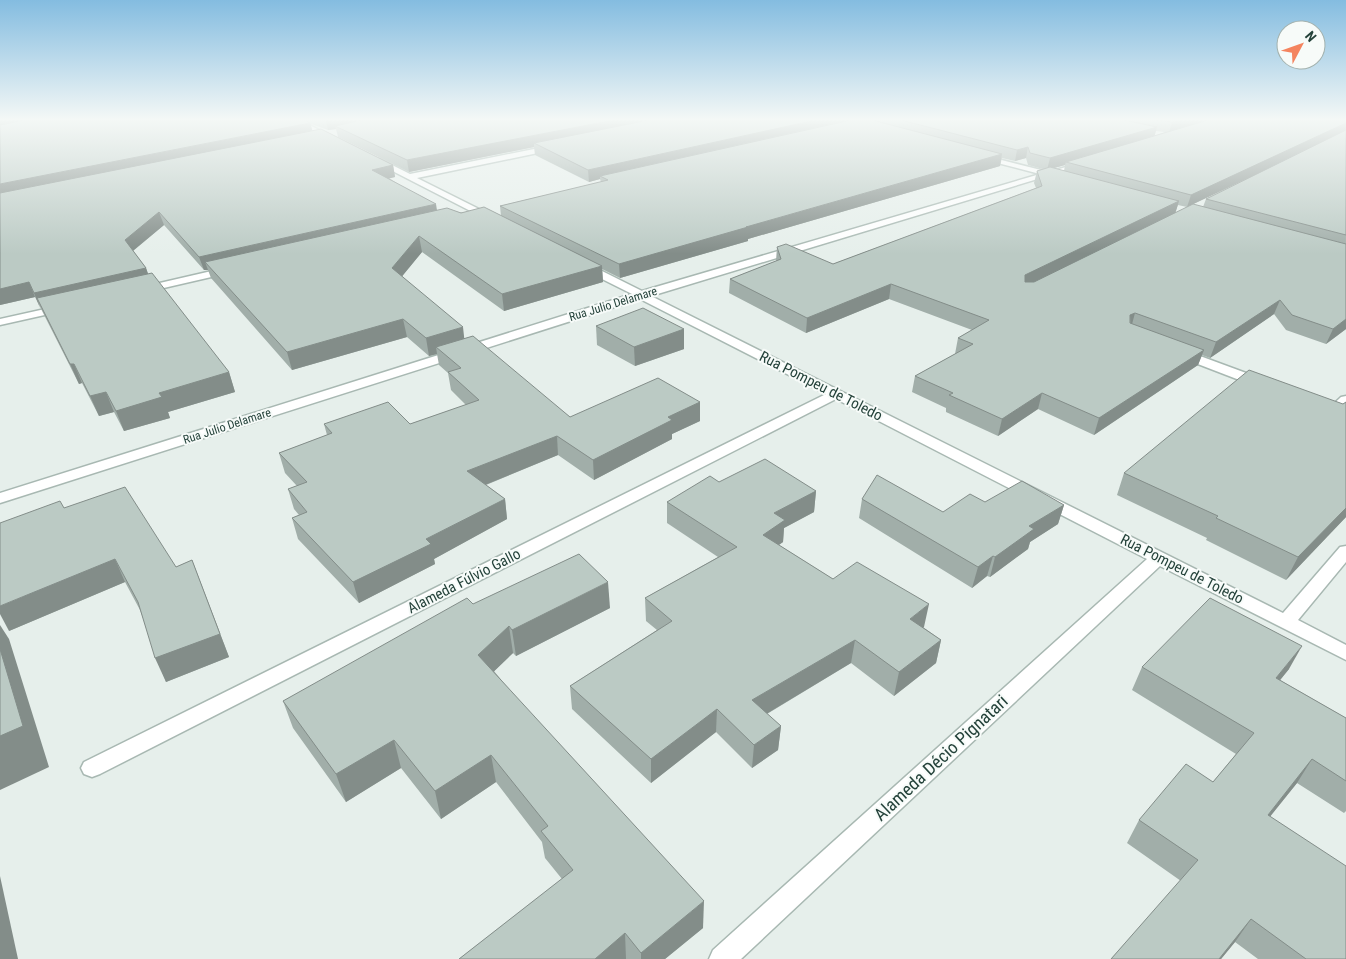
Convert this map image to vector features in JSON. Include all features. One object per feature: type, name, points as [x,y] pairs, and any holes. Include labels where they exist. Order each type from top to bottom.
[{"type":"street","points":[[385,165],[506,226]]},
{"type":"street","points":[[409,177],[469,165]]},
{"type":"street","points":[[1013,165],[1067,179]]},
{"type":"street","name":"Rua Julio Delamare","points":[[0,498],[641,295],[1079,165]]},
{"type":"street","points":[[461,217],[499,208]]},
{"type":"street","name":"Rua Pompeu de Toledo","points":[[573,261],[1346,653]]},
{"type":"street","points":[[134,292],[240,268]]},
{"type":"street","points":[[0,322],[77,305]]},
{"type":"street","points":[[1167,348],[1269,386]]},
{"type":"street","name":"Alameda Fúlvio Gallo","points":[[92,768],[836,394]]},
{"type":"street","points":[[1335,411],[1346,400]]},
{"type":"street","points":[[1286,622],[1346,551]]},
{"type":"street","name":"Alameda Décio Pignatari","points":[[722,959],[1159,558]]},
{"type":"building","points":[[0,165],[98,165],[0,184]]},
{"type":"building","points":[[142,165],[393,165],[372,170],[436,204],[199,257],[159,212],[125,240],[146,268],[34,293],[29,282],[0,289],[0,193]]},
{"type":"building","points":[[578,165],[612,165],[588,170]]},
{"type":"building","points":[[650,165],[964,165],[619,264],[500,206],[608,180],[600,176]]},
{"type":"building","points":[[1076,165],[1256,165],[1191,195]]},
{"type":"building","points":[[1275,165],[1346,165],[1346,235],[1206,199]]},
{"type":"building","points":[[1050,167],[1179,201],[1025,275],[1025,282],[1034,282],[1193,204],[1346,244],[1346,319],[1333,329],[1292,315],[1280,300],[1216,342],[1135,313],[1130,315],[1130,323],[1204,350],[1099,418],[1042,393],[1002,419],[949,395],[953,393],[915,376],[973,344],[958,338],[989,320],[891,284],[807,318],[730,279],[781,259],[777,247],[786,244],[833,264],[1042,186],[1037,171]]},
{"type":"building","points":[[484,207],[602,266],[502,294],[419,236],[392,268],[463,327],[426,338],[403,319],[287,352],[205,262],[447,208],[461,213]]},
{"type":"building","points":[[152,273],[229,372],[159,393],[162,397],[116,411],[106,392],[90,396],[74,364],[70,364],[37,298]]},
{"type":"building","points":[[643,308],[684,329],[634,347],[596,326]]},
{"type":"building","points":[[473,336],[570,417],[658,378],[700,402],[668,417],[672,420],[593,460],[557,436],[467,471],[505,499],[426,539],[431,544],[353,582],[292,518],[307,512],[288,489],[307,482],[279,453],[332,433],[324,424],[388,402],[410,424],[479,400],[448,372],[461,368],[436,347]]},
{"type":"building","points":[[1249,370],[1343,404],[1346,402],[1346,508],[1298,557],[1216,518],[1218,516],[1124,473]]},
{"type":"building","points":[[765,459],[816,491],[774,513],[785,520],[763,535],[833,579],[857,562],[929,604],[910,619],[941,640],[899,672],[855,640],[752,700],[781,726],[754,745],[717,709],[651,759],[570,686],[672,621],[645,598],[737,547],[667,502],[710,476],[719,482]]},
{"type":"building","points":[[877,475],[943,512],[970,494],[985,502],[1022,481],[1064,505],[1029,526],[1034,529],[978,567],[862,499]]},
{"type":"building","points":[[125,487],[176,567],[192,560],[220,634],[155,658],[138,602],[115,559],[0,606],[0,523],[60,501],[64,508]]},
{"type":"building","points":[[579,554],[608,582],[512,630],[509,626],[478,655],[704,901],[641,953],[625,933],[595,959],[459,959],[573,870],[541,831],[548,826],[491,755],[435,791],[394,740],[336,774],[283,701],[467,598],[473,604]]},
{"type":"building","points":[[1210,598],[1302,646],[1276,678],[1346,718],[1346,781],[1312,759],[1268,815],[1346,866],[1346,959],[1306,959],[1251,919],[1219,959],[1111,959],[1198,860],[1139,820],[1186,764],[1213,782],[1254,733],[1142,667]]},
{"type":"building","points":[[0,649],[23,726],[0,736]]}]
